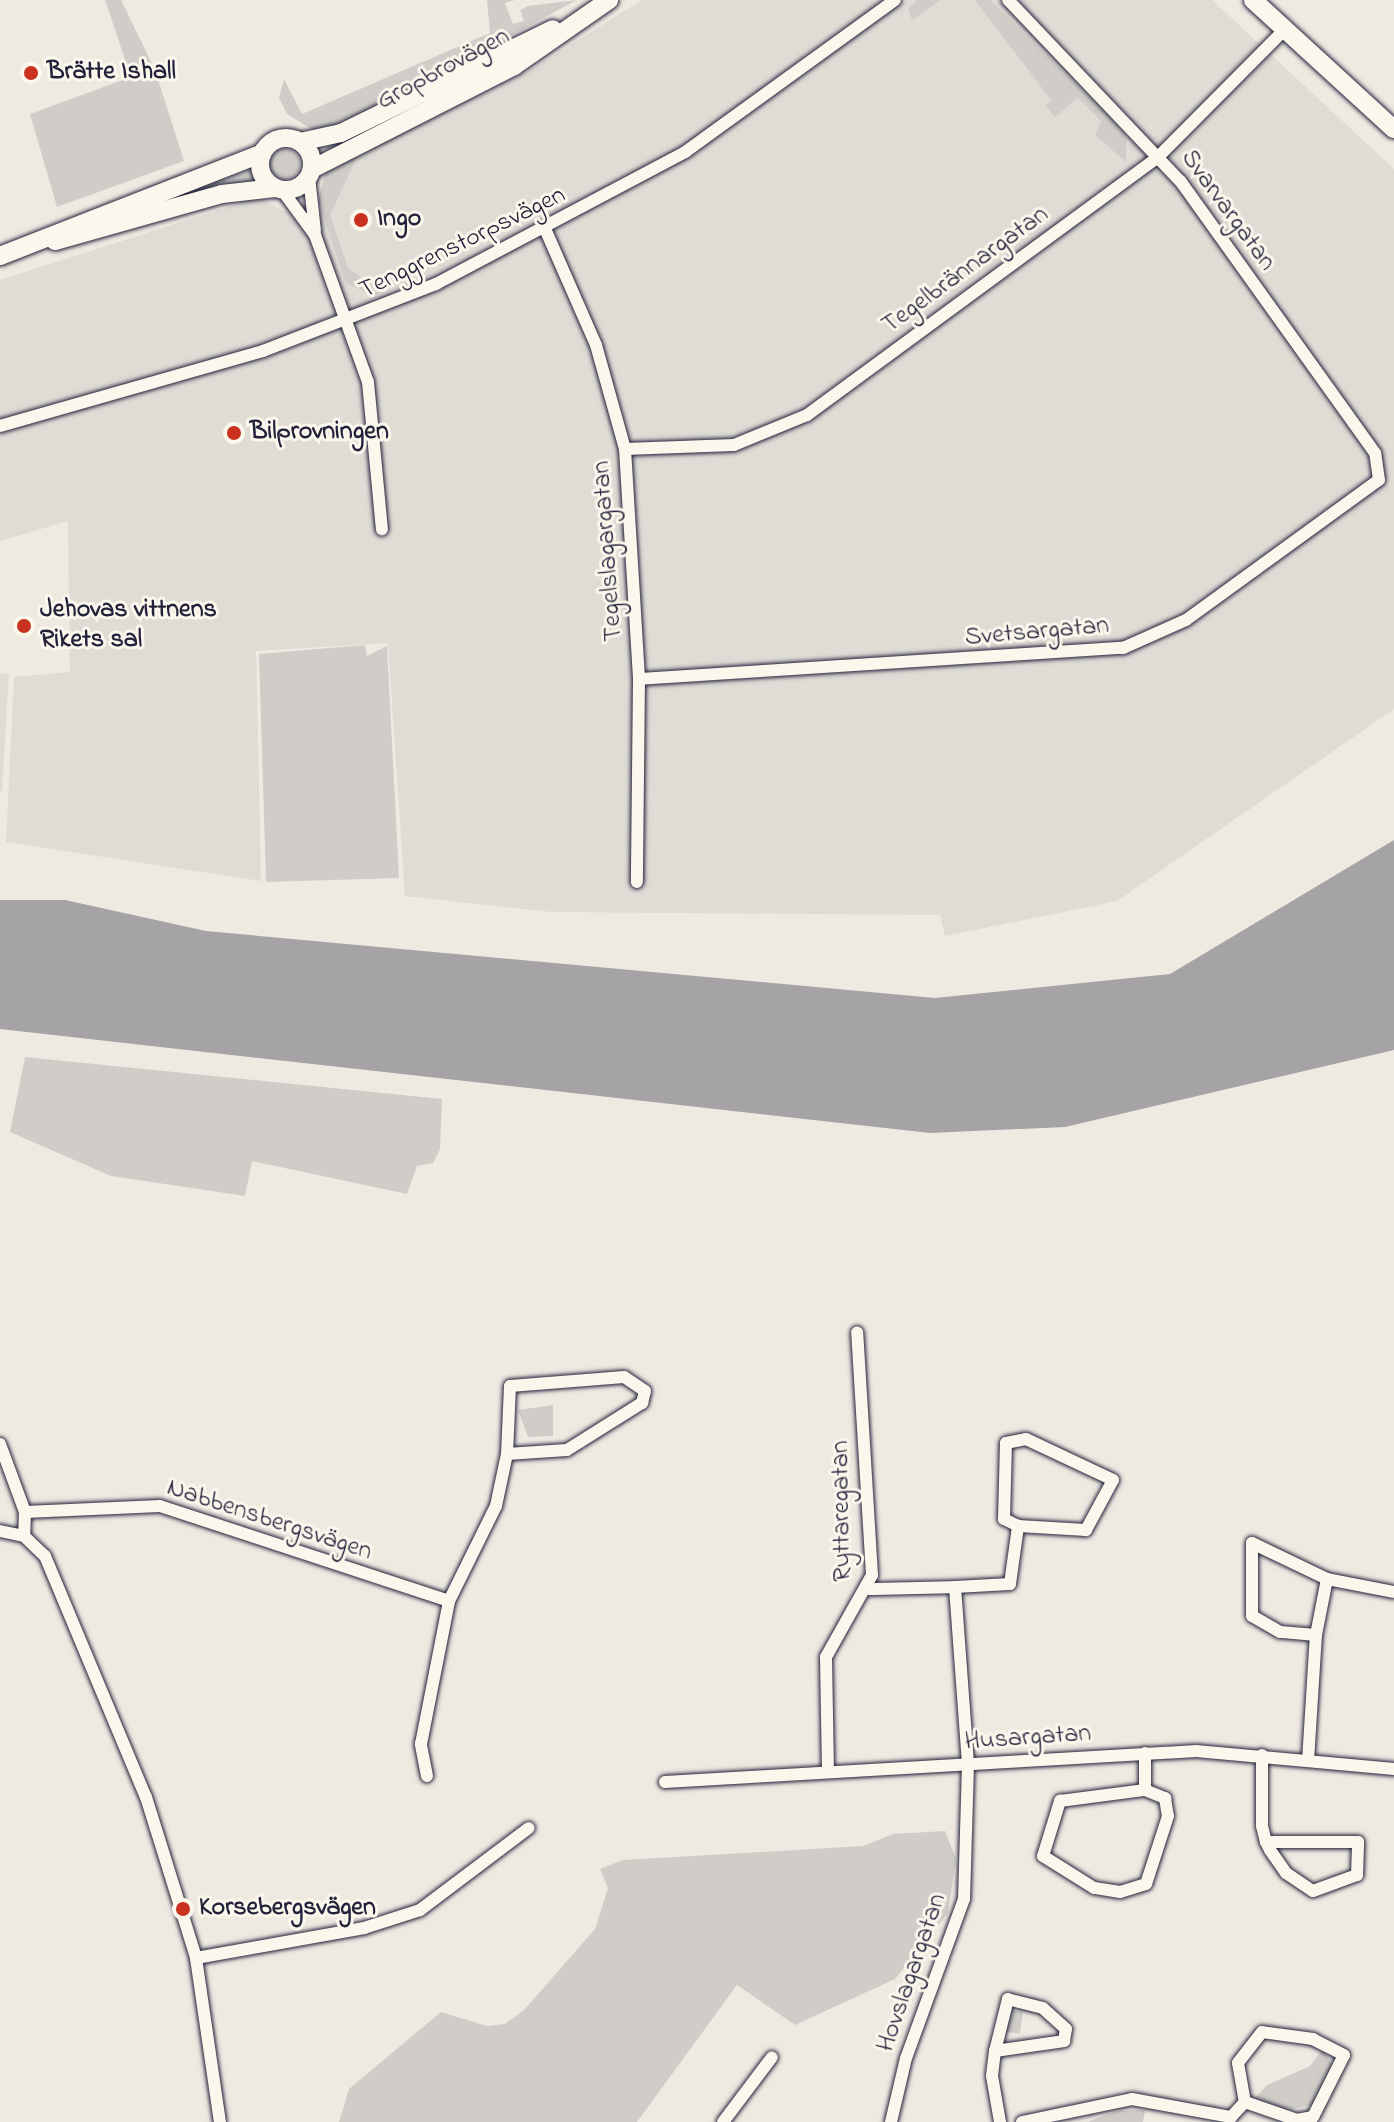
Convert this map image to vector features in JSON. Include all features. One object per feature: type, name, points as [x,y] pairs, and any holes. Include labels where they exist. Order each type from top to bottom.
[{"type":"street","name":"Tenggrenstorpsvägen","points":[[0,426],[349,323],[546,231],[727,125],[895,0]]},
{"type":"street","name":"Svarvargatan","points":[[1008,0],[1159,156],[1381,471]]},
{"type":"street","points":[[1253,0],[1394,129]]},
{"type":"street","name":"Gropbrovägen","points":[[300,142],[341,133],[602,5]]},
{"type":"street","name":"Gropbrovägen","points":[[311,173],[514,66],[602,5]]},
{"type":"street","name":"Tegelbrännargatan","points":[[625,449],[700,449],[784,429],[1159,156],[1284,30]]},
{"type":"street","points":[[0,256],[263,153],[281,139],[300,142],[311,173],[315,235],[349,323],[374,414],[382,529]]},
{"type":"street","points":[[263,153],[261,171],[315,235]]},
{"type":"street","points":[[32,245],[222,194],[278,189],[311,173]]},
{"type":"street","name":"Tegelslagargatan","points":[[546,231],[596,345],[625,449],[639,679],[637,882]]},
{"type":"street","name":"Svetsargatan","points":[[639,679],[1123,648],[1186,620],[1371,490],[1381,471]]},
{"type":"street","name":"Ryttaregatan","points":[[828,1772],[826,1657],[869,1589],[857,1332]]},
{"type":"street","points":[[427,1776],[421,1744],[449,1601],[496,1506],[507,1454],[510,1386],[624,1377],[645,1391],[642,1403],[567,1450],[507,1454]]},
{"type":"street","points":[[1013,1440],[1113,1480],[1086,1530],[1018,1526],[1004,1519],[1001,1451],[1013,1440]]},
{"type":"street","points":[[0,1444],[25,1512],[24,1536]]},
{"type":"street","name":"Nabbensbergsvägen","points":[[25,1512],[160,1506],[449,1601]]},
{"type":"street","points":[[869,1589],[1010,1584],[1018,1526]]},
{"type":"street","points":[[0,1531],[24,1536],[45,1556],[134,1764],[196,1958],[220,2122]]},
{"type":"street","points":[[1316,1635],[1280,1632],[1252,1616],[1252,1543],[1327,1579],[1394,1592]]},
{"type":"street","points":[[1308,1761],[1316,1635],[1327,1579]]},
{"type":"street","name":"Hovslagargatan","points":[[891,2122],[906,2058],[964,1899],[968,1765],[955,1587]]},
{"type":"street","points":[[1145,1753],[1145,1790]]},
{"type":"street","name":"Husargatan","points":[[665,1782],[1145,1753],[1262,1755],[1394,1769]]},
{"type":"street","points":[[1262,1755],[1266,1842],[1303,1888],[1327,1889],[1357,1875],[1358,1842],[1266,1842]]},
{"type":"street","points":[[1145,1790],[1165,1798],[1168,1816],[1146,1884],[1120,1892],[1094,1888],[1043,1856],[1060,1801],[1145,1790]]},
{"type":"street","points":[[196,1958],[364,1928],[420,1910],[529,1828]]},
{"type":"street","points":[[995,2051],[1064,2041],[1064,2024],[1043,2008],[1008,1999],[995,2051],[1000,2122]]},
{"type":"street","points":[[1262,2032],[1313,2039],[1344,2055],[1313,2117],[1297,2120],[1245,2102],[1238,2063],[1262,2032]]},
{"type":"street","points":[[723,2122],[772,2057]]},
{"type":"street","points":[[1022,2122],[1132,2099],[1231,2117],[1245,2102]]},
{"type":"shaded area","points":[[105,0],[121,0],[155,70],[184,161],[57,207],[30,114],[131,77]]},
{"type":"shaded area","points":[[487,0],[515,0],[505,3],[513,24],[524,21],[520,10],[528,6],[577,0],[340,127],[318,133],[287,114],[279,98],[284,79],[302,114],[490,33]]},
{"type":"shaded area","points":[[642,0],[1212,0],[1394,169],[1394,709],[1117,901],[945,936],[940,915],[552,912],[405,896],[388,643],[256,651],[261,881],[6,842],[14,677],[70,672],[68,521],[0,541],[0,280],[259,197],[283,211],[328,211],[350,158],[529,71]]},
{"type":"shaded area","points":[[917,0],[940,0],[912,20],[908,9]]},
{"type":"shaded area","points":[[975,0],[990,0],[1116,124],[1126,138],[1126,162],[1095,135],[1101,121],[1078,98],[1055,117],[1046,106],[1051,100]]},
{"type":"shaded area","points":[[285,149],[296,153],[300,164],[296,175],[285,179],[274,175],[270,164],[274,153]]},
{"type":"shaded area","points":[[361,149],[330,215],[348,268],[375,288],[413,276],[374,296],[346,283],[318,201],[326,170]]},
{"type":"shaded area","points":[[254,169],[256,181],[118,214]]},
{"type":"shaded area","points":[[365,645],[367,656],[387,646],[399,878],[266,882],[259,654]]},
{"type":"shaded area","points":[[9,673],[2,791],[0,791],[0,674]]},
{"type":"shaded area","points":[[1394,840],[1394,1050],[1065,1127],[930,1133],[0,1029],[0,900],[65,900],[206,931],[935,998],[1170,974]]},
{"type":"shaded area","points":[[25,1057],[442,1099],[440,1149],[433,1163],[417,1166],[407,1194],[252,1161],[245,1196],[111,1176],[10,1132]]},
{"type":"shaded area","points":[[553,1405],[553,1436],[528,1437],[518,1410]]},
{"type":"shaded area","points":[[945,1831],[956,1859],[948,1913],[895,1979],[795,2025],[737,1985],[637,2122],[339,2122],[349,2089],[441,2012],[487,2026],[505,2024],[524,2010],[595,1929],[608,1888],[600,1869],[623,1860],[863,1846],[893,1834]]},
{"type":"shaded area","points":[[1008,2010],[1023,2012],[1020,2034],[1005,2032]]},
{"type":"shaded area","points":[[1323,2049],[1334,2068],[1313,2105],[1281,2111],[1255,2098],[1267,2085],[1310,2066]]},
{"type":"shaded area","points":[[1145,2110],[1143,2122],[1087,2122],[1117,2111]]},
{"type":"place","name":"Brätte Ishall","points":[[31,73]]},
{"type":"place","name":"Ingo","points":[[361,220]]},
{"type":"place","name":"Bilprovningen","points":[[234,433]]},
{"type":"place","name":"Jehovas vittnens Rikets sal","points":[[24,626]]},
{"type":"place","name":"Korsebergsvägen","points":[[183,1909]]}]
